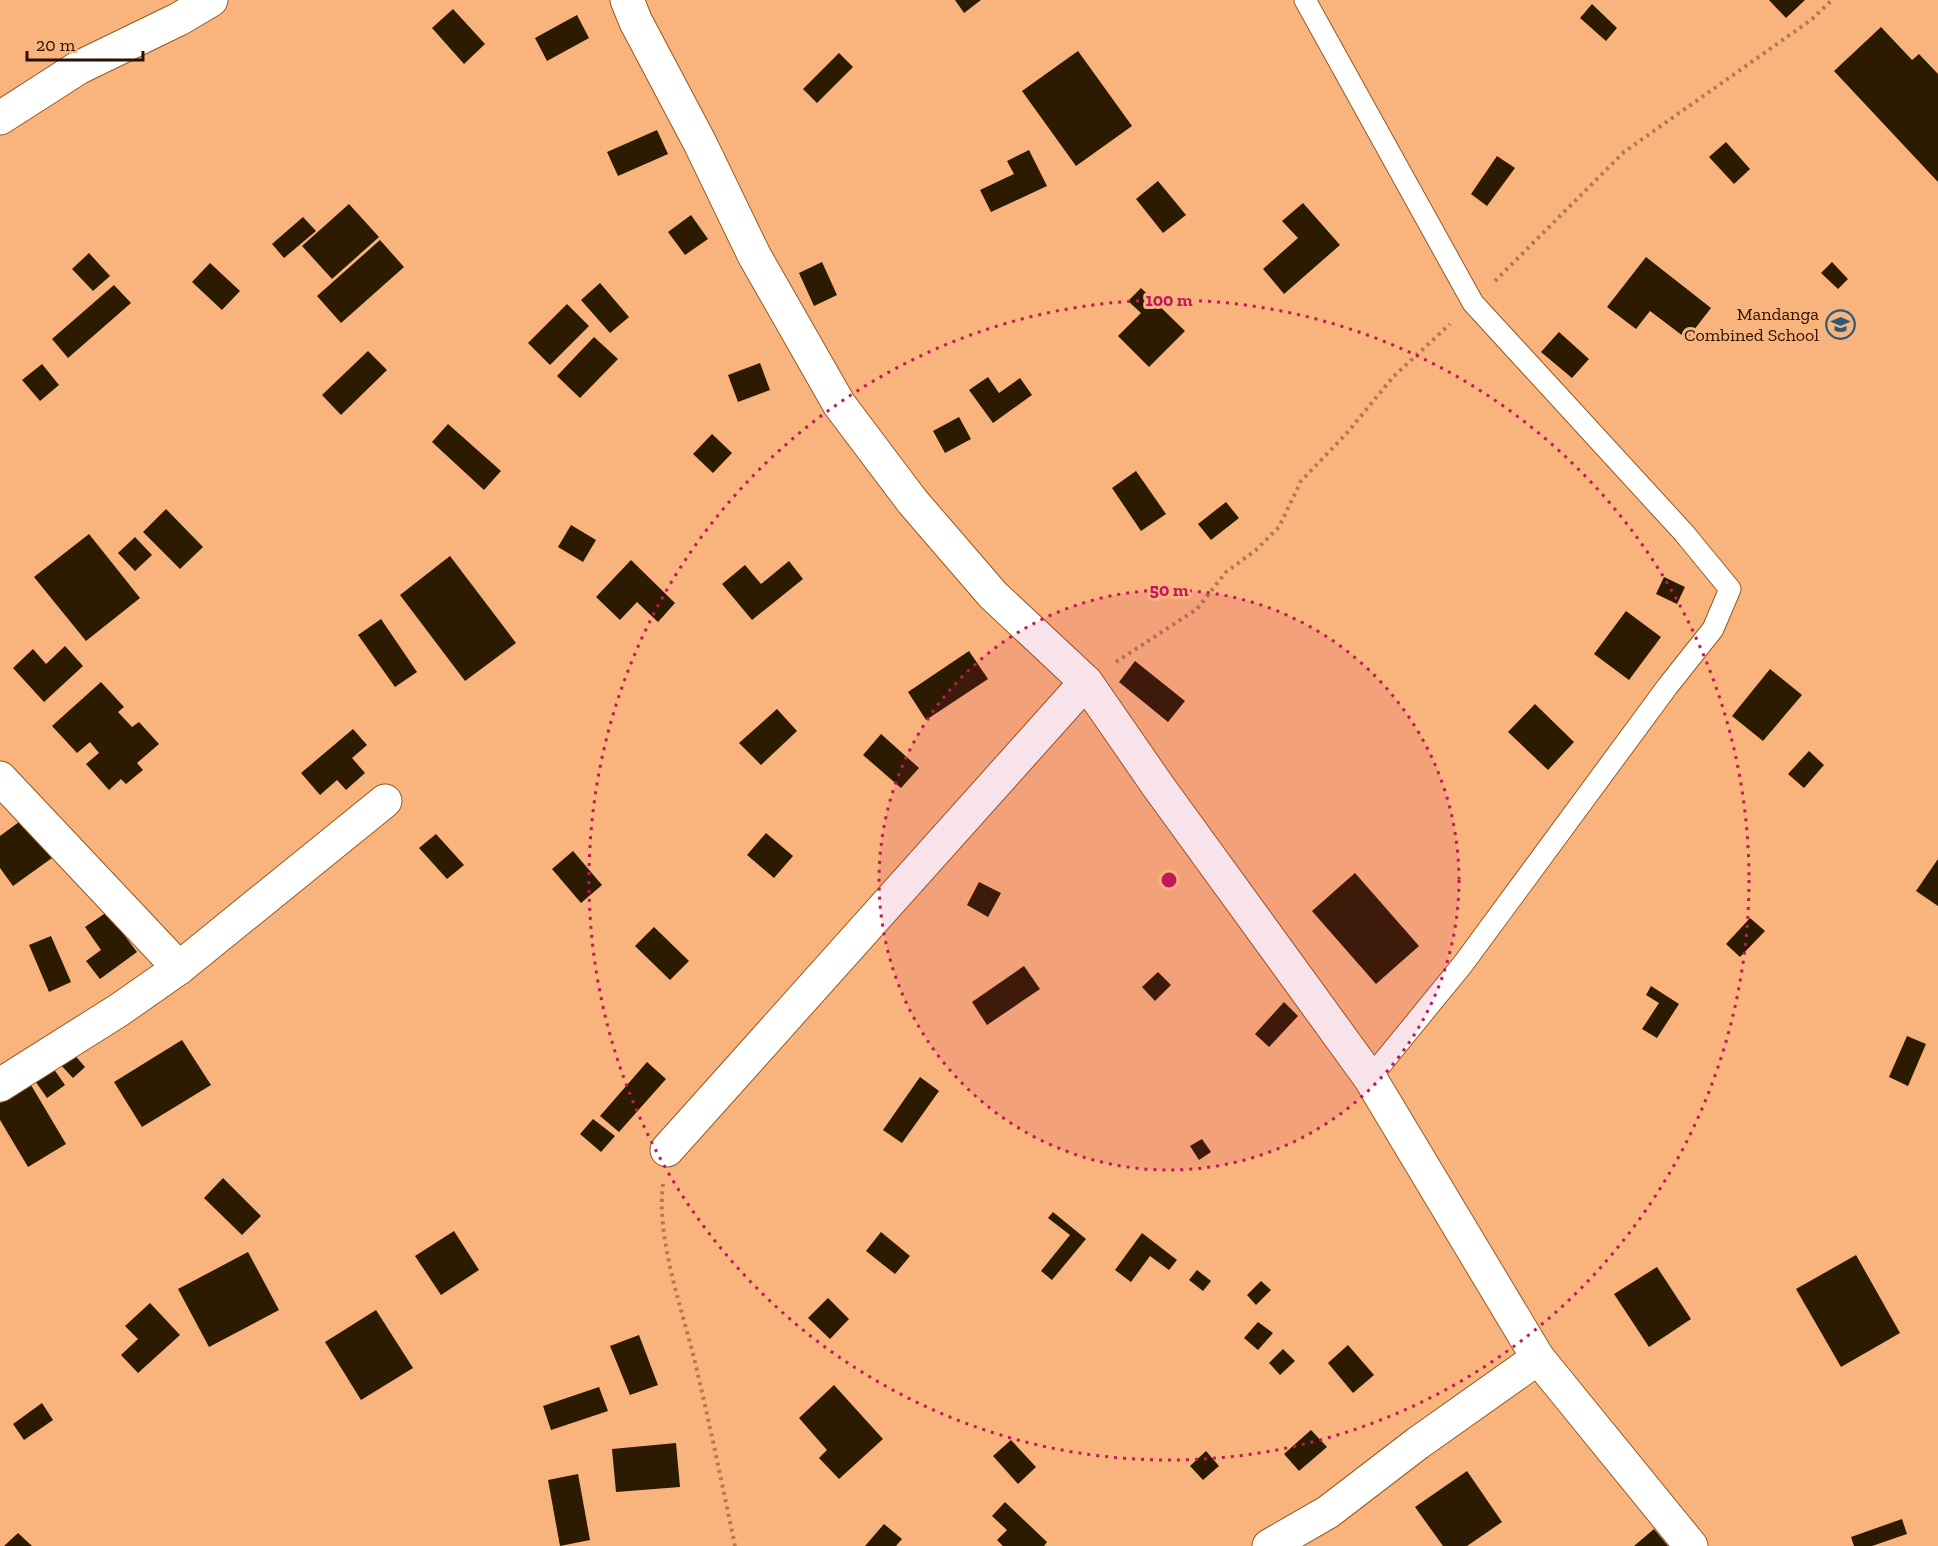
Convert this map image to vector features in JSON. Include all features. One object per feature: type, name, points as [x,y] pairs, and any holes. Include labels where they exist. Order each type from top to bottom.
[{"type":"street","points":[[0,118],[78,68],[179,19],[211,0]]},
{"type":"street","points":[[627,0],[754,255],[839,404],[912,501],[993,595],[1086,682],[1158,786],[1370,1078],[1538,1358],[1691,1546]]},
{"type":"street","points":[[667,1150],[1086,682]]},
{"type":"street","points":[[0,778],[178,968]]},
{"type":"street","points":[[0,1085],[119,1010],[178,968],[385,801]]},
{"type":"street","points":[[1269,1546],[1328,1512],[1418,1443],[1538,1358]]},
{"type":"lane","points":[[1305,0],[1473,303],[1684,533],[1730,589],[1713,629],[1667,687],[1463,964],[1370,1078]]},
{"type":"path","points":[[1086,682],[1197,609],[1226,572],[1256,550],[1279,527],[1301,481],[1347,433],[1393,377],[1473,303],[1624,152],[1811,20],[1832,0]]},
{"type":"path","points":[[667,1150],[661,1196],[665,1240],[705,1401],[735,1546]]},
{"type":"building","points":[[955,0],[981,0],[964,13]]},
{"type":"building","points":[[1769,0],[1805,0],[1786,18]]},
{"type":"building","points":[[1592,4],[1617,28],[1606,41],[1580,18]]},
{"type":"building","points":[[453,9],[485,44],[464,64],[432,28]]},
{"type":"building","points":[[577,15],[589,38],[547,61],[535,38]]},
{"type":"building","points":[[1881,27],[1912,60],[1919,54],[1938,74],[1938,182],[1834,71]]},
{"type":"building","points":[[1078,51],[1132,126],[1076,166],[1022,91]]},
{"type":"building","points":[[839,53],[853,67],[817,103],[803,89]]},
{"type":"building","points":[[657,130],[668,154],[618,176],[607,152]]},
{"type":"building","points":[[1726,142],[1750,169],[1734,184],[1709,157]]},
{"type":"building","points":[[1029,150],[1047,186],[991,212],[980,190],[1014,174],[1007,161]]},
{"type":"building","points":[[1497,156],[1515,168],[1487,206],[1471,194]]},
{"type":"building","points":[[1158,181],[1186,215],[1163,233],[1136,199]]},
{"type":"building","points":[[1303,203],[1340,245],[1284,294],[1263,269],[1298,238],[1282,221]]},
{"type":"building","points":[[349,204],[379,237],[332,279],[302,246]]},
{"type":"building","points":[[691,215],[708,239],[685,255],[668,232]]},
{"type":"building","points":[[303,217],[316,231],[284,258],[272,244]]},
{"type":"building","points":[[380,240],[404,267],[341,323],[317,296]]},
{"type":"building","points":[[89,253],[110,276],[93,291],[72,269]]},
{"type":"building","points":[[1646,257],[1711,308],[1687,339],[1650,311],[1636,329],[1607,307]]},
{"type":"building","points":[[822,262],[837,295],[814,306],[799,273]]},
{"type":"building","points":[[1832,262],[1848,279],[1838,289],[1821,273]]},
{"type":"building","points":[[210,263],[240,291],[222,310],[192,282]]},
{"type":"building","points":[[600,283],[629,317],[610,333],[581,300]]},
{"type":"building","points":[[114,285],[131,303],[68,358],[52,339]]},
{"type":"building","points":[[1141,288],[1185,331],[1149,367],[1118,336],[1141,313],[1128,301]]},
{"type":"building","points":[[567,304],[589,326],[550,365],[528,343]]},
{"type":"building","points":[[1559,332],[1589,359],[1572,378],[1541,352]]},
{"type":"building","points":[[594,337],[618,359],[580,398],[557,376]]},
{"type":"building","points":[[368,351],[387,370],[341,415],[322,395]]},
{"type":"building","points":[[760,363],[770,390],[738,402],[728,375]]},
{"type":"building","points":[[42,364],[59,385],[40,401],[22,380]]},
{"type":"building","points":[[988,377],[999,393],[1020,378],[1032,395],[993,423],[969,390]]},
{"type":"building","points":[[959,417],[971,439],[945,453],[933,431]]},
{"type":"building","points":[[448,424],[501,471],[484,490],[432,442]]},
{"type":"building","points":[[712,434],[732,453],[713,473],[693,454]]},
{"type":"building","points":[[1136,471],[1166,514],[1141,531],[1112,488]]},
{"type":"building","points":[[1226,502],[1239,518],[1211,540],[1198,524]]},
{"type":"building","points":[[166,509],[203,547],[180,569],[143,532]]},
{"type":"building","points":[[571,525],[596,540],[583,562],[558,547]]},
{"type":"building","points":[[89,534],[140,598],[86,641],[34,577]]},
{"type":"building","points":[[135,537],[152,555],[135,571],[118,553]]},
{"type":"building","points":[[450,556],[516,643],[465,681],[400,595]]},
{"type":"building","points":[[631,560],[675,603],[658,622],[637,602],[620,620],[596,597]]},
{"type":"building","points":[[789,561],[803,579],[752,620],[722,584],[745,565],[761,584]]},
{"type":"building","points":[[1664,577],[1685,587],[1677,604],[1656,594]]},
{"type":"building","points":[[1626,611],[1661,637],[1629,680],[1594,654]]},
{"type":"building","points":[[381,619],[417,672],[395,687],[358,635]]},
{"type":"building","points":[[65,646],[83,666],[44,702],[13,668],[33,649],[46,664]]},
{"type":"building","points":[[969,651],[988,679],[926,720],[908,692]]},
{"type":"building","points":[[1135,661],[1185,701],[1168,722],[1119,682]]},
{"type":"building","points":[[1770,669],[1802,695],[1763,741],[1732,716]]},
{"type":"building","points":[[101,682],[124,707],[118,712],[132,727],[139,722],[159,744],[137,763],[143,770],[126,784],[121,779],[109,790],[86,764],[99,753],[90,742],[77,753],[52,726]]},
{"type":"building","points":[[1535,704],[1574,742],[1548,770],[1508,732]]},
{"type":"building","points":[[777,709],[797,731],[761,765],[739,743]]},
{"type":"building","points":[[353,729],[367,745],[352,758],[365,773],[346,790],[337,780],[320,795],[301,773]]},
{"type":"building","points":[[881,734],[919,768],[901,788],[863,755]]},
{"type":"building","points":[[1809,751],[1824,765],[1804,788],[1788,774]]},
{"type":"building","points":[[23,819],[52,858],[13,886],[0,868],[0,836]]},
{"type":"building","points":[[766,833],[793,856],[774,878],[747,855]]},
{"type":"building","points":[[436,834],[464,865],[447,879],[419,848]]},
{"type":"building","points":[[573,851],[602,885],[581,903],[552,869]]},
{"type":"building","points":[[1938,859],[1938,906],[1916,891]]},
{"type":"building","points":[[1355,873],[1419,946],[1376,984],[1312,911]]},
{"type":"building","points":[[979,882],[1001,893],[988,917],[967,905]]},
{"type":"building","points":[[107,912],[137,952],[100,979],[86,961],[101,950],[85,927]]},
{"type":"building","points":[[1750,918],[1765,931],[1740,957],[1726,944]]},
{"type":"building","points":[[654,927],[689,961],[670,980],[635,946]]},
{"type":"building","points":[[51,936],[71,982],[49,992],[29,945]]},
{"type":"building","points":[[1024,966],[1040,989],[987,1025],[972,1002]]},
{"type":"building","points":[[1158,972],[1171,985],[1155,1001],[1142,987]]},
{"type":"building","points":[[1651,986],[1679,1004],[1657,1038],[1642,1029],[1659,1003],[1646,995]]},
{"type":"building","points":[[1284,1002],[1298,1016],[1269,1047],[1255,1034]]},
{"type":"building","points":[[1907,1036],[1926,1044],[1908,1086],[1889,1077]]},
{"type":"building","points":[[182,1040],[211,1085],[142,1127],[114,1082]]},
{"type":"building","points":[[72,1052],[85,1067],[73,1078],[59,1063]]},
{"type":"building","points":[[647,1062],[666,1079],[619,1132],[600,1116]]},
{"type":"building","points":[[51,1065],[65,1085],[47,1098],[33,1078]]},
{"type":"building","points":[[920,1077],[939,1091],[902,1143],[883,1130]]},
{"type":"building","points":[[31,1085],[66,1144],[28,1167],[0,1120],[0,1103]]},
{"type":"building","points":[[593,1119],[615,1136],[601,1152],[580,1134]]},
{"type":"building","points":[[1202,1139],[1211,1152],[1199,1160],[1190,1146]]},
{"type":"building","points":[[223,1178],[261,1216],[242,1235],[204,1198]]},
{"type":"building","points":[[1053,1212],[1086,1239],[1052,1280],[1041,1271],[1070,1235],[1048,1218]]},
{"type":"building","points":[[454,1231],[479,1270],[441,1295],[415,1256]]},
{"type":"building","points":[[881,1232],[910,1256],[895,1274],[866,1251]]},
{"type":"building","points":[[1142,1233],[1177,1260],[1169,1270],[1150,1256],[1131,1282],[1115,1270]]},
{"type":"building","points":[[248,1252],[279,1310],[209,1347],[178,1289]]},
{"type":"building","points":[[1856,1255],[1900,1333],[1841,1367],[1796,1289]]},
{"type":"building","points":[[1657,1267],[1691,1319],[1649,1347],[1614,1294]]},
{"type":"building","points":[[1197,1270],[1211,1281],[1203,1291],[1189,1280]]},
{"type":"building","points":[[1261,1281],[1271,1290],[1256,1305],[1247,1295]]},
{"type":"building","points":[[828,1298],[849,1319],[830,1339],[808,1318]]},
{"type":"building","points":[[150,1303],[180,1335],[138,1373],[121,1355],[138,1339],[125,1326]]},
{"type":"building","points":[[376,1310],[413,1368],[361,1400],[325,1342]]},
{"type":"building","points":[[1258,1322],[1273,1333],[1258,1350],[1244,1338]]},
{"type":"building","points":[[639,1335],[658,1385],[630,1395],[610,1346]]},
{"type":"building","points":[[1348,1345],[1374,1375],[1353,1393],[1328,1363]]},
{"type":"building","points":[[1283,1349],[1295,1361],[1280,1375],[1269,1363]]},
{"type":"building","points":[[834,1385],[883,1439],[839,1479],[819,1458],[827,1450],[799,1418]]},
{"type":"building","points":[[599,1387],[608,1411],[551,1430],[543,1406]]},
{"type":"building","points":[[42,1403],[53,1420],[24,1440],[13,1424]]},
{"type":"building","points":[[1311,1430],[1327,1447],[1299,1471],[1284,1454]]},
{"type":"building","points":[[1011,1440],[1036,1467],[1018,1484],[993,1456]]},
{"type":"building","points":[[676,1443],[680,1487],[616,1492],[612,1449]]},
{"type":"building","points":[[1206,1451],[1219,1466],[1203,1480],[1190,1466]]},
{"type":"building","points":[[1467,1471],[1502,1522],[1467,1546],[1443,1546],[1415,1507]]},
{"type":"building","points":[[578,1474],[590,1540],[560,1546],[548,1480]]},
{"type":"building","points":[[1005,1502],[1047,1542],[1044,1546],[1003,1546],[997,1540],[1007,1530],[992,1516]]},
{"type":"building","points":[[1902,1519],[1907,1534],[1872,1546],[1854,1546],[1851,1537]]},
{"type":"building","points":[[884,1524],[902,1539],[896,1546],[865,1546]]},
{"type":"building","points":[[1654,1529],[1668,1546],[1634,1546]]},
{"type":"building","points":[[18,1533],[32,1546],[4,1546]]},
{"type":"place","name":"Mandanga Combined School","points":[[1840,324]]}]
